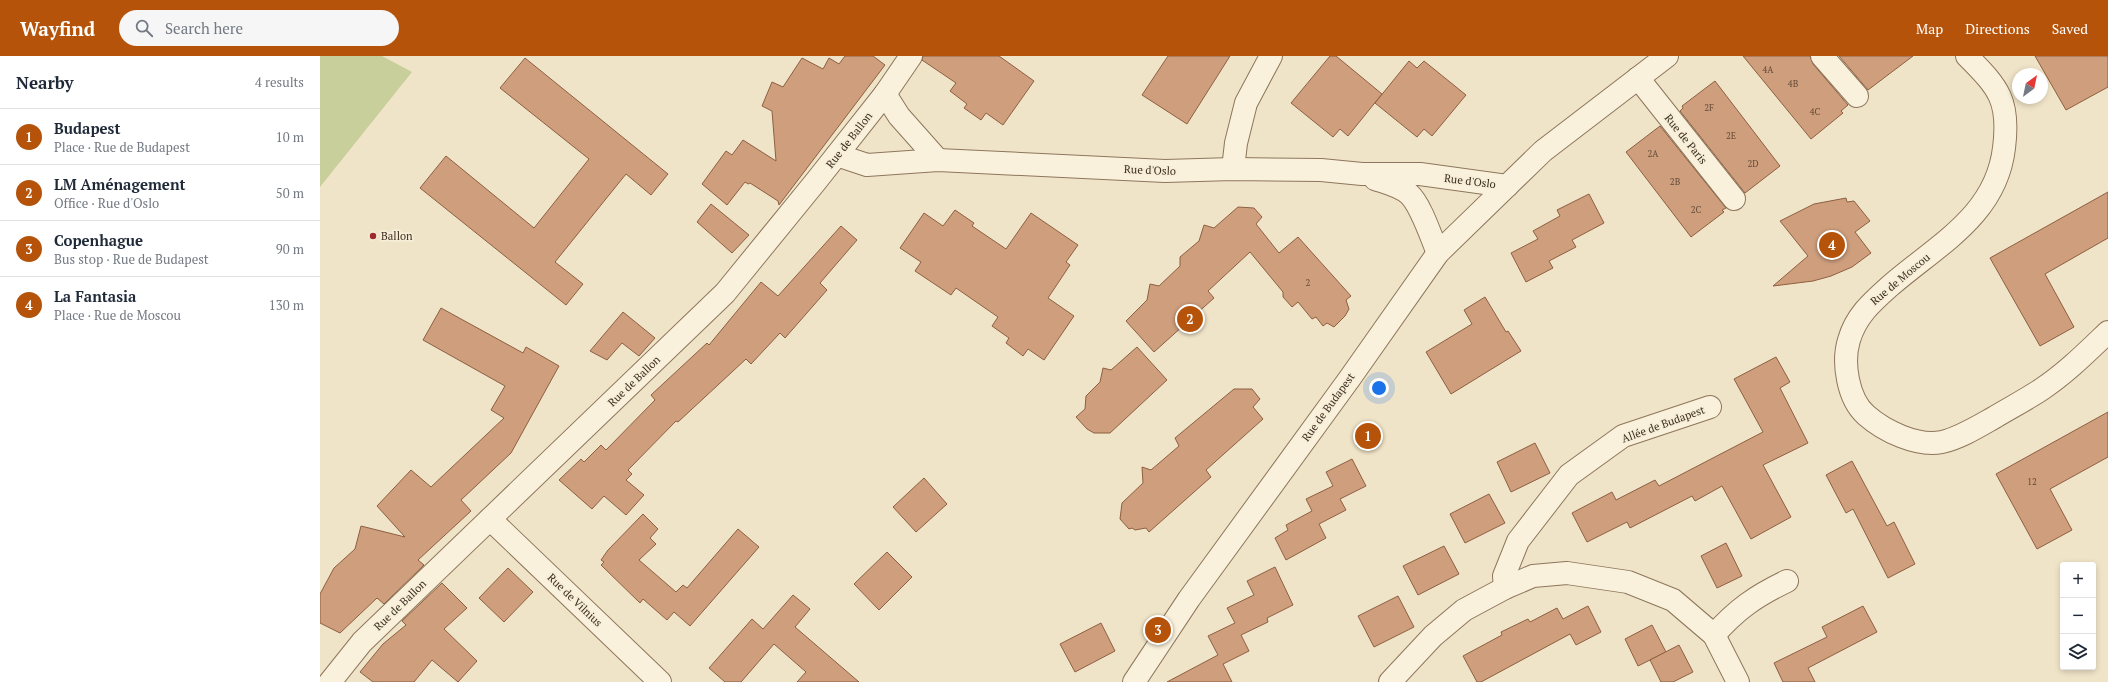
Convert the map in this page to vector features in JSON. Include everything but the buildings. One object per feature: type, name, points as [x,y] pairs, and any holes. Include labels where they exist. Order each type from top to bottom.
[{"type":"street","name":"Rue de Ballon","points":[[330,682],[362,642],[725,293],[885,94],[911,56]]},
{"type":"street","points":[[1233,169],[1236,143],[1246,103],[1272,56]]},
{"type":"street","points":[[1638,78],[1667,56]]},
{"type":"street","points":[[1822,56],[1857,96]]},
{"type":"street","name":"Rue de Moscou","points":[[1967,56],[1991,81],[2002,102],[2007,127],[2002,163],[1990,194],[1974,216],[1865,308],[1849,339],[1845,356],[1847,376],[1862,412],[1879,427],[1893,434],[1916,441],[1942,442],[1975,429],[2042,388],[2108,332]]},
{"type":"street","name":"Rue de Budapest","points":[[1134,682],[1189,599],[1350,378],[1438,253],[1543,151],[1638,78]]},
{"type":"street","name":"Rue de Paris","points":[[1638,78],[1734,199]]},
{"type":"street","points":[[885,94],[899,116],[938,160]]},
{"type":"street","name":"Rue d'Oslo","points":[[837,155],[867,165],[938,160],[1166,171],[1233,169],[1321,170],[1362,174],[1420,174],[1507,186]]},
{"type":"street","name":"Rue d'Oslo","points":[[1362,174],[1400,188],[1410,195],[1417,205],[1438,253]]},
{"type":"street","name":"Allée de Budapest","points":[[1505,588],[1504,576],[1518,541],[1569,475],[1623,436],[1710,407]]},
{"type":"street","name":"Rue de Vilnius","points":[[490,519],[660,682]]},
{"type":"street","points":[[1390,682],[1433,636],[1464,610],[1505,588],[1533,576],[1567,573],[1628,582],[1673,600],[1714,635],[1738,682]]},
{"type":"street","points":[[1714,635],[1728,619],[1755,597],[1786,581]]},
{"type":"green space","points":[[320,56],[382,56],[412,72],[320,187]]},
{"type":"place","name":"Ballon","points":[[373,236]]},
{"type":"place","name":"La Fantasia","points":[[1832,245]]},
{"type":"place","name":"LM Aménagement","points":[[1190,319]]},
{"type":"place","name":"Budapest","points":[[1368,436]]},
{"type":"place","name":"Copenhague","points":[[1158,630]]}]
